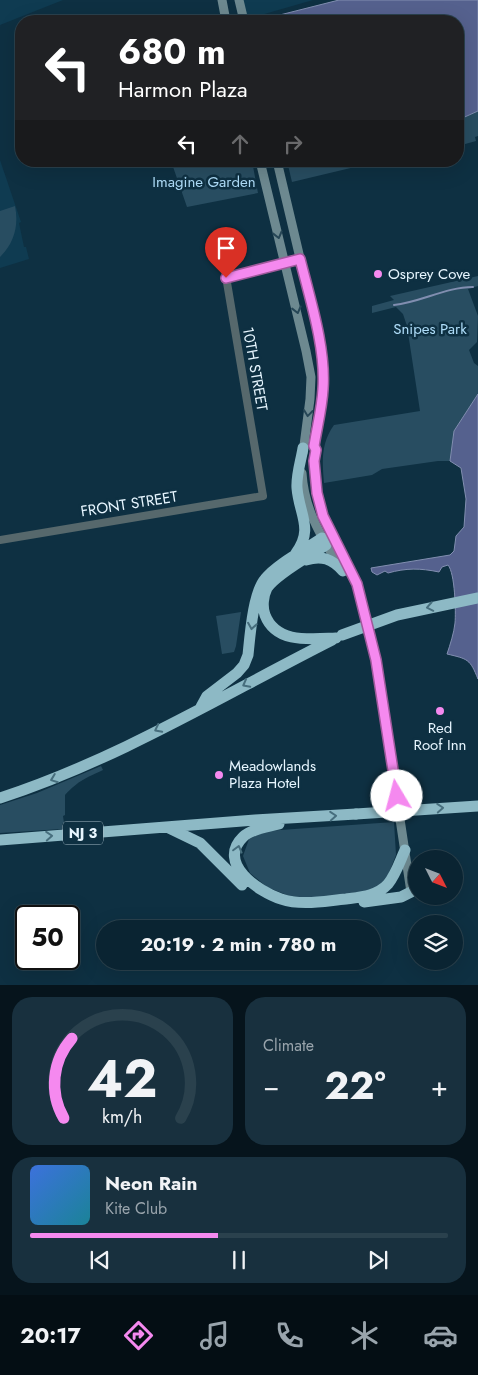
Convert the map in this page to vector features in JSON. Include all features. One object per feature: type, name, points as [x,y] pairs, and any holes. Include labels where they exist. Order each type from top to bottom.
[{"type":"highway","points":[[309,447],[297,488],[305,523],[305,535],[295,561],[266,589],[263,600],[264,612],[268,622],[283,635],[293,638],[315,639],[339,636]]},
{"type":"highway","points":[[201,707],[207,696],[228,681],[244,665],[248,655],[258,591],[264,580],[271,573],[295,561],[325,541]]},
{"type":"highway","points":[[295,561],[316,557],[327,558],[347,572]]},
{"type":"highway","points":[[0,798],[86,765],[339,636],[407,612],[478,598]]},
{"type":"highway","name":"NJ 3","points":[[0,840],[255,820],[297,819],[478,806]]},
{"type":"highway","points":[[297,819],[256,830],[242,838],[238,844],[235,860],[242,874],[258,888],[270,895],[295,902],[320,902],[401,890],[408,891]]},
{"type":"highway","points":[[165,827],[200,843],[247,889],[265,900],[284,907],[309,910],[321,909],[401,897],[408,894]]},
{"type":"highway","points":[[362,896],[381,890],[388,884],[399,865],[404,850]]},
{"type":"main road","points":[[222,0],[225,15]]},
{"type":"main road","points":[[238,0],[242,15]]},
{"type":"main road","points":[[261,167],[311,377],[309,447],[311,450],[311,493],[325,541],[347,572],[358,594],[380,682],[408,874]]},
{"type":"main road","points":[[278,167],[318,334],[323,364],[324,387],[309,447]]},
{"type":"main road","points":[[309,447],[316,450],[314,461],[317,493],[323,516],[349,566],[347,572]]},
{"type":"street","name":"10TH STREET","points":[[221,247],[263,496]]},
{"type":"street","points":[[226,278],[300,259]]},
{"type":"street","name":"FRONT STREET","points":[[0,540],[263,496]]},
{"type":"shaded area","points":[[0,0],[63,0],[25,15],[15,15],[15,19],[0,25]]},
{"type":"shaded area","points":[[242,0],[313,0],[261,15],[246,15]]},
{"type":"shaded area","points":[[339,0],[478,0],[478,111],[464,117],[464,15],[280,15]]},
{"type":"shaded area","points":[[0,160],[21,222],[19,223],[24,247],[26,247],[29,259],[0,268]]},
{"type":"shaded area","points":[[478,394],[478,679],[473,667],[467,661],[447,654],[454,631],[455,618],[454,584],[448,565],[442,567],[439,572],[413,569],[388,573],[385,571],[377,575],[372,572],[371,568],[450,555],[454,551],[456,536],[464,527],[466,499],[461,468],[450,461],[454,431]]},
{"type":"green space","points":[[478,111],[478,136],[475,137],[476,141],[464,144],[464,117]]},
{"type":"green space","name":"Imagine Garden","points":[[173,167],[253,167],[258,193],[187,207]]},
{"type":"green space","points":[[288,167],[355,167],[292,182]]},
{"type":"green space","points":[[15,206],[16,227],[14,234],[9,246],[0,257],[0,211]]},
{"type":"green space","name":"Snipes Park","points":[[478,276],[478,286],[468,289],[478,316],[477,342],[469,350],[474,363],[478,366],[478,394],[454,431],[450,461],[382,469],[372,475],[324,483],[323,452],[334,425],[420,411],[407,326],[403,314],[396,307],[372,313],[372,306],[394,300],[390,296]]},
{"type":"green space","points":[[241,612],[234,652],[222,654],[216,616]]},
{"type":"green space","points":[[101,766],[103,770],[87,777],[65,795],[65,815],[63,816],[64,823],[62,824],[62,829],[0,833],[0,805],[37,793]]},
{"type":"green space","points":[[394,822],[396,855],[387,878],[373,890],[310,899],[287,895],[267,887],[250,873],[243,856],[249,839],[266,831]]},
{"type":"waterway","points":[[394,305],[453,289],[473,287]]},
{"type":"place","name":"Osprey Cove","points":[[378,274]]},
{"type":"place","name":"Red Roof Inn","points":[[440,711]]},
{"type":"place","name":"Meadowlands Plaza Hotel","points":[[219,775]]},
{"type":"route","points":[[226,278],[300,259],[318,334],[323,364],[324,387],[314,446],[316,450],[314,461],[317,493],[323,516],[330,532],[357,584],[376,660],[397,796]]}]
